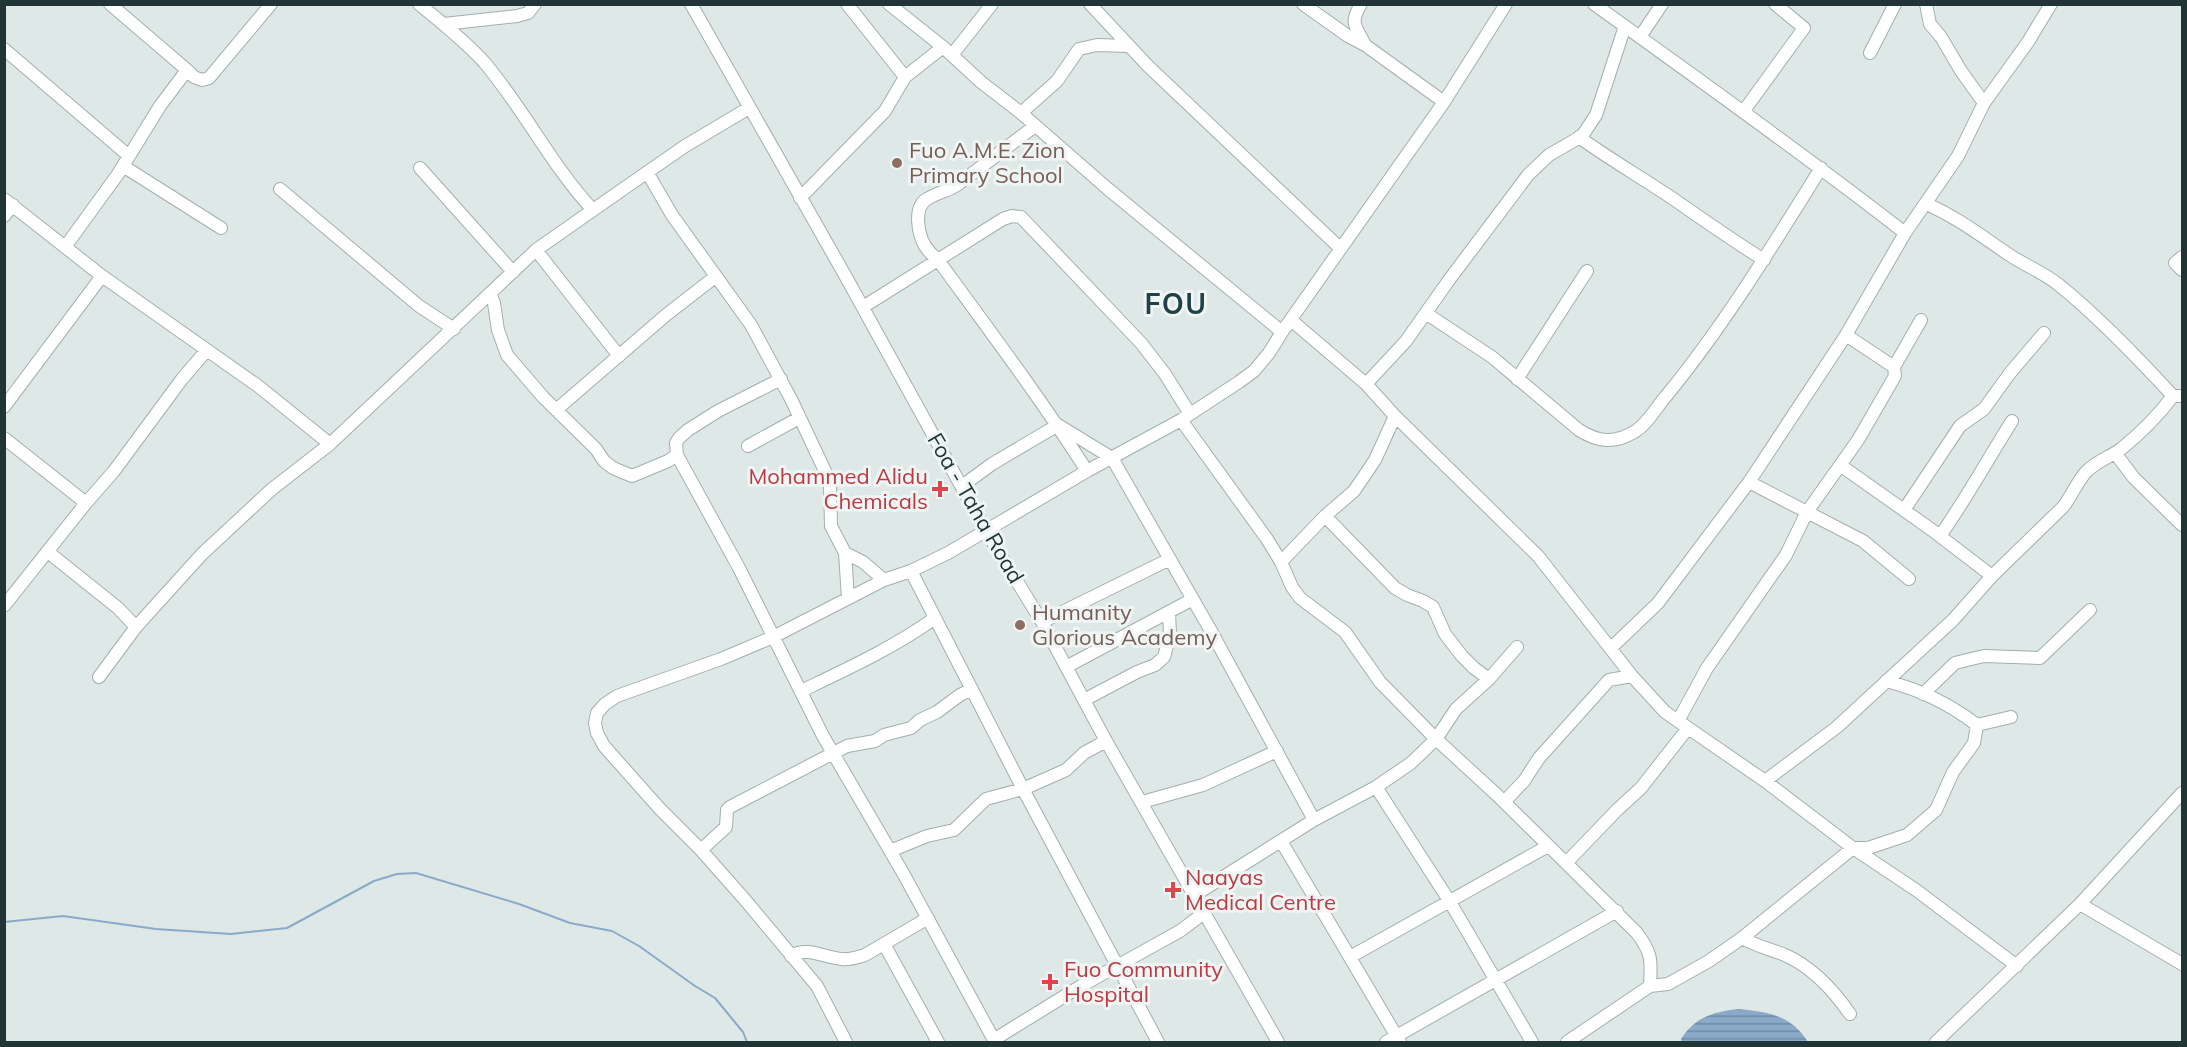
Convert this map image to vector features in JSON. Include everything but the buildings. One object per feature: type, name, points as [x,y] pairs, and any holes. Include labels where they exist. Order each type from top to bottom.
[{"type":"street","points":[[110,4],[194,77],[202,80],[208,78],[271,4]]},
{"type":"street","points":[[419,4],[456,33],[484,63],[560,170],[593,210]]},
{"type":"street","points":[[444,24],[517,16],[528,13],[535,4]]},
{"type":"street","name":"Foa - Taha Road","points":[[691,4],[863,307],[986,531],[1042,622],[1193,896],[1278,1042]]},
{"type":"street","points":[[847,4],[905,77]]},
{"type":"street","points":[[889,4],[981,82],[1021,112],[1204,270],[1282,332]]},
{"type":"street","points":[[800,198],[885,111],[905,77],[947,51],[992,4]]},
{"type":"street","points":[[1090,4],[1128,46],[1340,248]]},
{"type":"street","points":[[1303,4],[1444,102]]},
{"type":"street","points":[[1361,4],[1353,17],[1365,45]]},
{"type":"street","points":[[846,1042],[817,986],[701,850],[660,809],[604,746],[597,733],[595,723],[597,713],[617,696],[721,660],[773,637],[884,580],[911,571],[986,531],[1087,471],[1185,417],[1254,371],[1269,353],[1340,248],[1444,102],[1506,4]]},
{"type":"street","points":[[1594,4],[1821,168],[1905,233]]},
{"type":"street","points":[[1640,37],[1662,4]]},
{"type":"street","points":[[1870,53],[1895,4]]},
{"type":"street","points":[[1926,4],[1930,24],[1941,36],[1961,71],[1984,103]]},
{"type":"street","points":[[1611,648],[1658,603],[1749,482],[1846,335],[1905,233],[1958,156],[1984,103],[2028,42],[2051,4]]},
{"type":"street","points":[[1743,112],[1804,28],[1783,7]]},
{"type":"street","points":[[1366,384],[1390,360],[1426,314],[1528,175],[1549,155],[1579,137],[1596,116],[1624,26]]},
{"type":"street","points":[[1021,112],[1057,81],[1079,49],[1097,45],[1128,46]]},
{"type":"street","points":[[4,49],[126,161],[221,228]]},
{"type":"street","points":[[65,247],[126,161],[160,106],[187,70]]},
{"type":"street","points":[[99,677],[136,627],[210,546],[272,489],[330,444],[536,250],[647,172],[749,108]]},
{"type":"street","points":[[1035,126],[957,185],[945,193],[927,199],[921,204],[918,220],[924,244],[1058,425],[1087,471]]},
{"type":"street","points":[[1579,137],[1614,163],[1670,197],[1764,260]]},
{"type":"street","points":[[420,168],[513,272]]},
{"type":"street","points":[[1426,314],[1492,357],[1593,440],[1606,441],[1624,438],[1637,431],[1678,381],[1764,260],[1821,168]]},
{"type":"street","points":[[647,172],[672,215],[751,325],[781,379],[830,485],[831,526],[845,553],[848,598]]},
{"type":"street","points":[[280,189],[419,306],[454,329]]},
{"type":"street","points":[[4,216],[9,202],[102,276],[258,386],[330,444]]},
{"type":"street","points":[[1765,781],[1837,726],[1953,620],[1992,576],[2063,507],[2086,472],[2115,453],[2152,423],[2178,396],[2058,284],[2016,260],[1949,213],[1927,204]]},
{"type":"street","points":[[863,307],[1003,219],[1012,216],[1021,217],[1141,343],[1165,374],[1185,417],[1256,521],[1300,598],[1345,632],[1380,682],[1436,739],[1617,911],[1648,949],[1651,957],[1650,986]]},
{"type":"street","points":[[536,250],[619,356]]},
{"type":"street","points":[[2182,257],[2175,263],[2182,270]]},
{"type":"street","points":[[1517,379],[1587,271]]},
{"type":"street","points":[[4,407],[102,276]]},
{"type":"street","points":[[556,410],[666,315],[715,277]]},
{"type":"street","points":[[490,293],[498,330],[507,355],[556,410],[596,449],[604,461],[624,474],[632,476],[677,455]]},
{"type":"street","points":[[1291,320],[1366,384],[1395,416],[1538,556],[1632,676],[1665,712],[1765,781],[1853,848],[1916,890],[2017,966]]},
{"type":"street","points":[[1566,863],[1641,788],[1683,724],[1707,668],[1786,555],[1807,512],[1840,465],[1895,376],[1894,367],[1921,320]]},
{"type":"street","points":[[1904,510],[1960,426],[1984,409],[2010,373],[2044,333]]},
{"type":"street","points":[[1846,335],[1894,367]]},
{"type":"street","points":[[4,606],[114,471],[182,379],[206,351]]},
{"type":"street","points":[[781,379],[718,411],[688,430],[676,443],[677,455],[740,568],[812,716],[928,918],[995,1041],[1117,966],[1180,931],[1204,913]]},
{"type":"street","points":[[1281,562],[1325,516],[1354,491],[1375,460],[1395,416]]},
{"type":"street","points":[[748,446],[799,418]]},
{"type":"street","points":[[1940,536],[2012,421]]},
{"type":"street","points":[[1058,425],[1112,458],[1193,599],[1314,820]]},
{"type":"street","points":[[962,486],[992,464],[1058,425]]},
{"type":"street","points":[[4,438],[86,503]]},
{"type":"street","points":[[2115,453],[2134,478],[2182,525]]},
{"type":"street","points":[[1840,465],[1992,576]]},
{"type":"street","points":[[1749,482],[1863,541],[1910,579]]},
{"type":"street","points":[[1325,516],[1395,588],[1433,607],[1445,634],[1474,668],[1489,679]]},
{"type":"street","points":[[48,552],[118,608],[136,627]]},
{"type":"street","points":[[845,553],[863,562],[884,580]]},
{"type":"street","points":[[1042,622],[1170,559]]},
{"type":"street","points":[[911,571],[1023,789],[1158,1042]]},
{"type":"street","points":[[1066,667],[1193,599]]},
{"type":"street","points":[[1923,694],[1955,663],[1984,656],[2040,658],[2090,610]]},
{"type":"street","points":[[1084,700],[1127,676],[1155,665],[1164,657],[1170,634],[1169,612]]},
{"type":"street","points":[[801,691],[877,655],[914,634],[935,618]]},
{"type":"street","points":[[1193,896],[1314,820],[1376,787],[1411,763],[1436,739],[1456,709],[1489,679],[1517,647]]},
{"type":"street","points":[[1504,802],[1524,781],[1539,758],[1609,680],[1632,676]]},
{"type":"street","points":[[1886,681],[1915,689],[1977,725],[2011,717]]},
{"type":"street","points":[[701,850],[726,827],[727,810],[730,807],[848,746],[875,741],[884,735],[911,728],[920,720],[937,712],[972,689]]},
{"type":"street","points":[[1567,1042],[1650,986],[1668,984],[1684,976],[1742,938],[1853,848],[1868,848],[1907,835],[1936,810],[1953,772],[1974,743],[1977,725]]},
{"type":"street","points":[[890,851],[927,836],[954,830],[981,802],[993,795],[1023,789],[1066,770],[1084,753],[1106,741]]},
{"type":"street","points":[[1142,802],[1203,785],[1277,751]]},
{"type":"street","points":[[1376,787],[1450,902],[1532,1042]]},
{"type":"street","points":[[1936,1042],[2080,904],[2182,793]]},
{"type":"street","points":[[1281,841],[1350,957],[1395,1041],[1560,942],[1617,911]]},
{"type":"street","points":[[1350,957],[1548,846]]},
{"type":"street","points":[[2080,904],[2182,964]]},
{"type":"street","points":[[791,956],[803,951],[844,959],[866,955],[928,918]]},
{"type":"street","points":[[1742,938],[1760,948],[1787,956],[1798,963],[1826,984],[1850,1014]]},
{"type":"street","points":[[884,944],[938,1042]]},
{"type":"water","points":[[1738,1009],[1778,1016],[1794,1026],[1808,1042],[1682,1042],[1681,1039],[1692,1025],[1705,1017]]},
{"type":"waterway","points":[[4,922],[63,916],[156,929],[231,934],[287,928],[374,881],[397,874],[416,873],[519,904],[570,923],[612,931],[639,946],[715,998],[743,1032],[747,1042]]},
{"type":"place","name":"Fuo A.M.E. Zion Primary School","points":[[897,163]]},
{"type":"place","name":"Mohammed Alidu Chemicals","points":[[940,489]]},
{"type":"place","name":"Humanity Glorious Academy","points":[[1020,625]]},
{"type":"place","name":"Naayas Medical Centre","points":[[1173,890]]},
{"type":"place","name":"Fuo Community Hospital","points":[[1050,982]]},
{"type":"district","name":"FOU","points":[[1176,304]]}]
